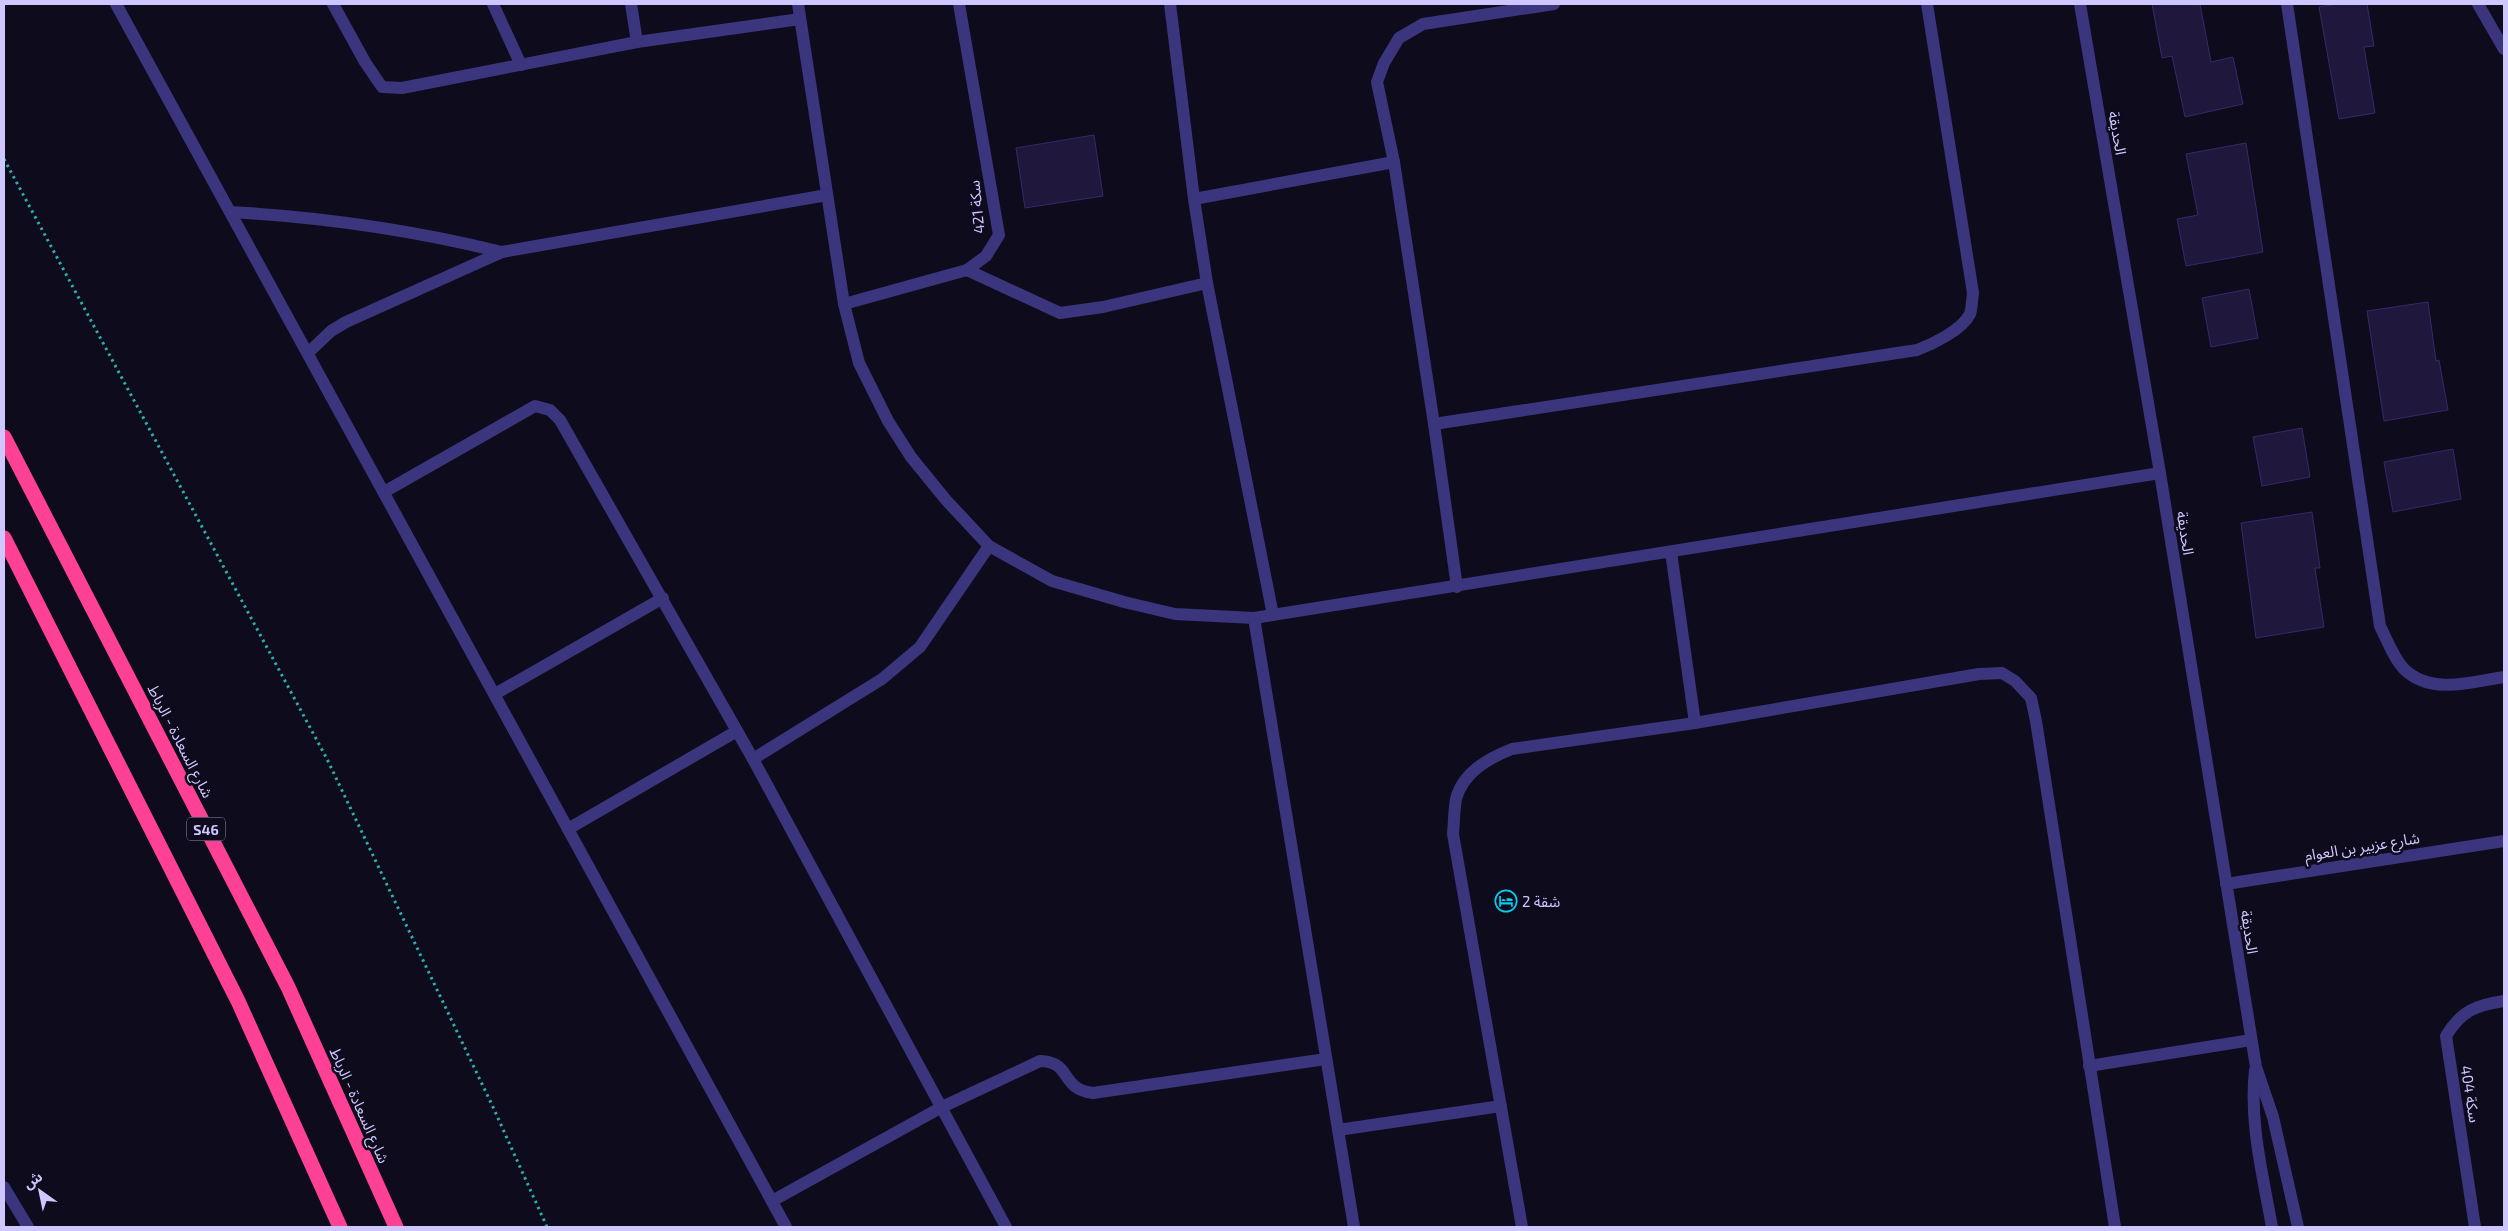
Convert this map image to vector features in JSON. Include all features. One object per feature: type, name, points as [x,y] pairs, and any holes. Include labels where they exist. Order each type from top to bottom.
[{"type":"highway","name":"شارع السعادة - الرباط","points":[[4,437],[288,986],[396,1227]]},
{"type":"highway","points":[[4,538],[238,1001],[340,1227]]},
{"type":"street","points":[[116,4],[786,1227]]},
{"type":"street","points":[[333,4],[364,62],[382,87],[402,88],[637,42],[800,19]]},
{"type":"street","points":[[492,4],[521,65]]},
{"type":"street","points":[[631,4],[637,42]]},
{"type":"street","points":[[798,4],[844,304],[859,362],[888,421],[911,458],[934,486],[989,546],[1052,581],[1124,602],[1175,614],[1254,618],[2160,473]]},
{"type":"street","name":"سكة 421","points":[[844,304],[967,270],[986,256],[999,235],[959,4]]},
{"type":"street","points":[[1170,4],[1194,199],[1207,283],[1273,616]]},
{"type":"street","points":[[1457,587],[1394,162],[1377,82],[1384,63],[1399,38],[1423,24],[1554,4]]},
{"type":"street","points":[[1434,424],[1917,350],[1937,342],[1955,329],[1970,314],[1973,294],[1927,4]]},
{"type":"street","name":"الحديقة","points":[[2080,4],[2160,473],[2251,1040],[2256,1067],[2273,1117],[2298,1227]]},
{"type":"street","points":[[2287,4],[2380,626],[2404,670],[2423,681],[2446,686],[2504,677]]},
{"type":"street","points":[[2478,4],[2504,49]]},
{"type":"street","points":[[1194,199],[1394,162]]},
{"type":"street","points":[[308,353],[331,331],[346,322],[502,252],[827,195]]},
{"type":"street","points":[[230,212],[327,219],[374,225],[426,234],[502,252]]},
{"type":"street","points":[[967,270],[1060,313],[1103,306],[1207,283]]},
{"type":"street","points":[[384,492],[535,406],[550,410],[560,420],[753,759],[1006,1227]]},
{"type":"street","points":[[753,759],[882,679],[920,647],[989,546]]},
{"type":"street","points":[[1671,552],[1695,723]]},
{"type":"street","points":[[495,694],[663,598]]},
{"type":"street","points":[[1254,618],[1354,1227]]},
{"type":"street","points":[[1522,1227],[1453,834],[1456,798],[1471,773],[1489,758],[1512,749],[1695,723],[1979,674],[2002,673],[2015,681],[2031,698],[2036,721],[2116,1227]]},
{"type":"street","points":[[568,829],[737,731]]},
{"type":"street","name":"شارع عزبير بن العوام","points":[[2226,884],[2504,841]]},
{"type":"street","name":"سكة 404","points":[[2475,1227],[2446,1036],[2455,1020],[2471,1009],[2504,1001]]},
{"type":"street","points":[[2090,1066],[2251,1040]]},
{"type":"street","points":[[772,1201],[942,1107],[1040,1061],[1052,1062],[1062,1069],[1070,1083],[1080,1091],[1093,1093],[1326,1059]]},
{"type":"street","name":"الحديقة","points":[[2256,1067],[2254,1086],[2255,1124],[2272,1227]]},
{"type":"street","points":[[1338,1130],[1500,1106]]},
{"type":"street","points":[[4,1187],[28,1227]]},
{"type":"path","points":[[4,159],[327,759],[547,1227]]},
{"type":"building","points":[[2152,4],[2200,4],[2211,62],[2233,57],[2243,104],[2185,117],[2172,56],[2162,58]]},
{"type":"building","points":[[2337,4],[2367,4],[2374,46],[2364,47],[2375,113],[2339,119],[2319,7]]},
{"type":"building","points":[[1094,135],[1103,196],[1025,208],[1016,148]]},
{"type":"building","points":[[2246,143],[2263,252],[2186,266],[2177,219],[2198,215],[2186,154]]},
{"type":"building","points":[[2249,289],[2258,338],[2211,347],[2202,298]]},
{"type":"building","points":[[2428,302],[2436,361],[2439,360],[2448,410],[2384,421],[2367,311]]},
{"type":"building","points":[[2302,428],[2310,477],[2262,486],[2253,437]]},
{"type":"building","points":[[2453,449],[2461,499],[2393,512],[2384,462]]},
{"type":"building","points":[[2312,512],[2320,568],[2315,568],[2324,627],[2256,638],[2241,523]]},
{"type":"place","name":"شقة 2","points":[[1506,901]]}]
